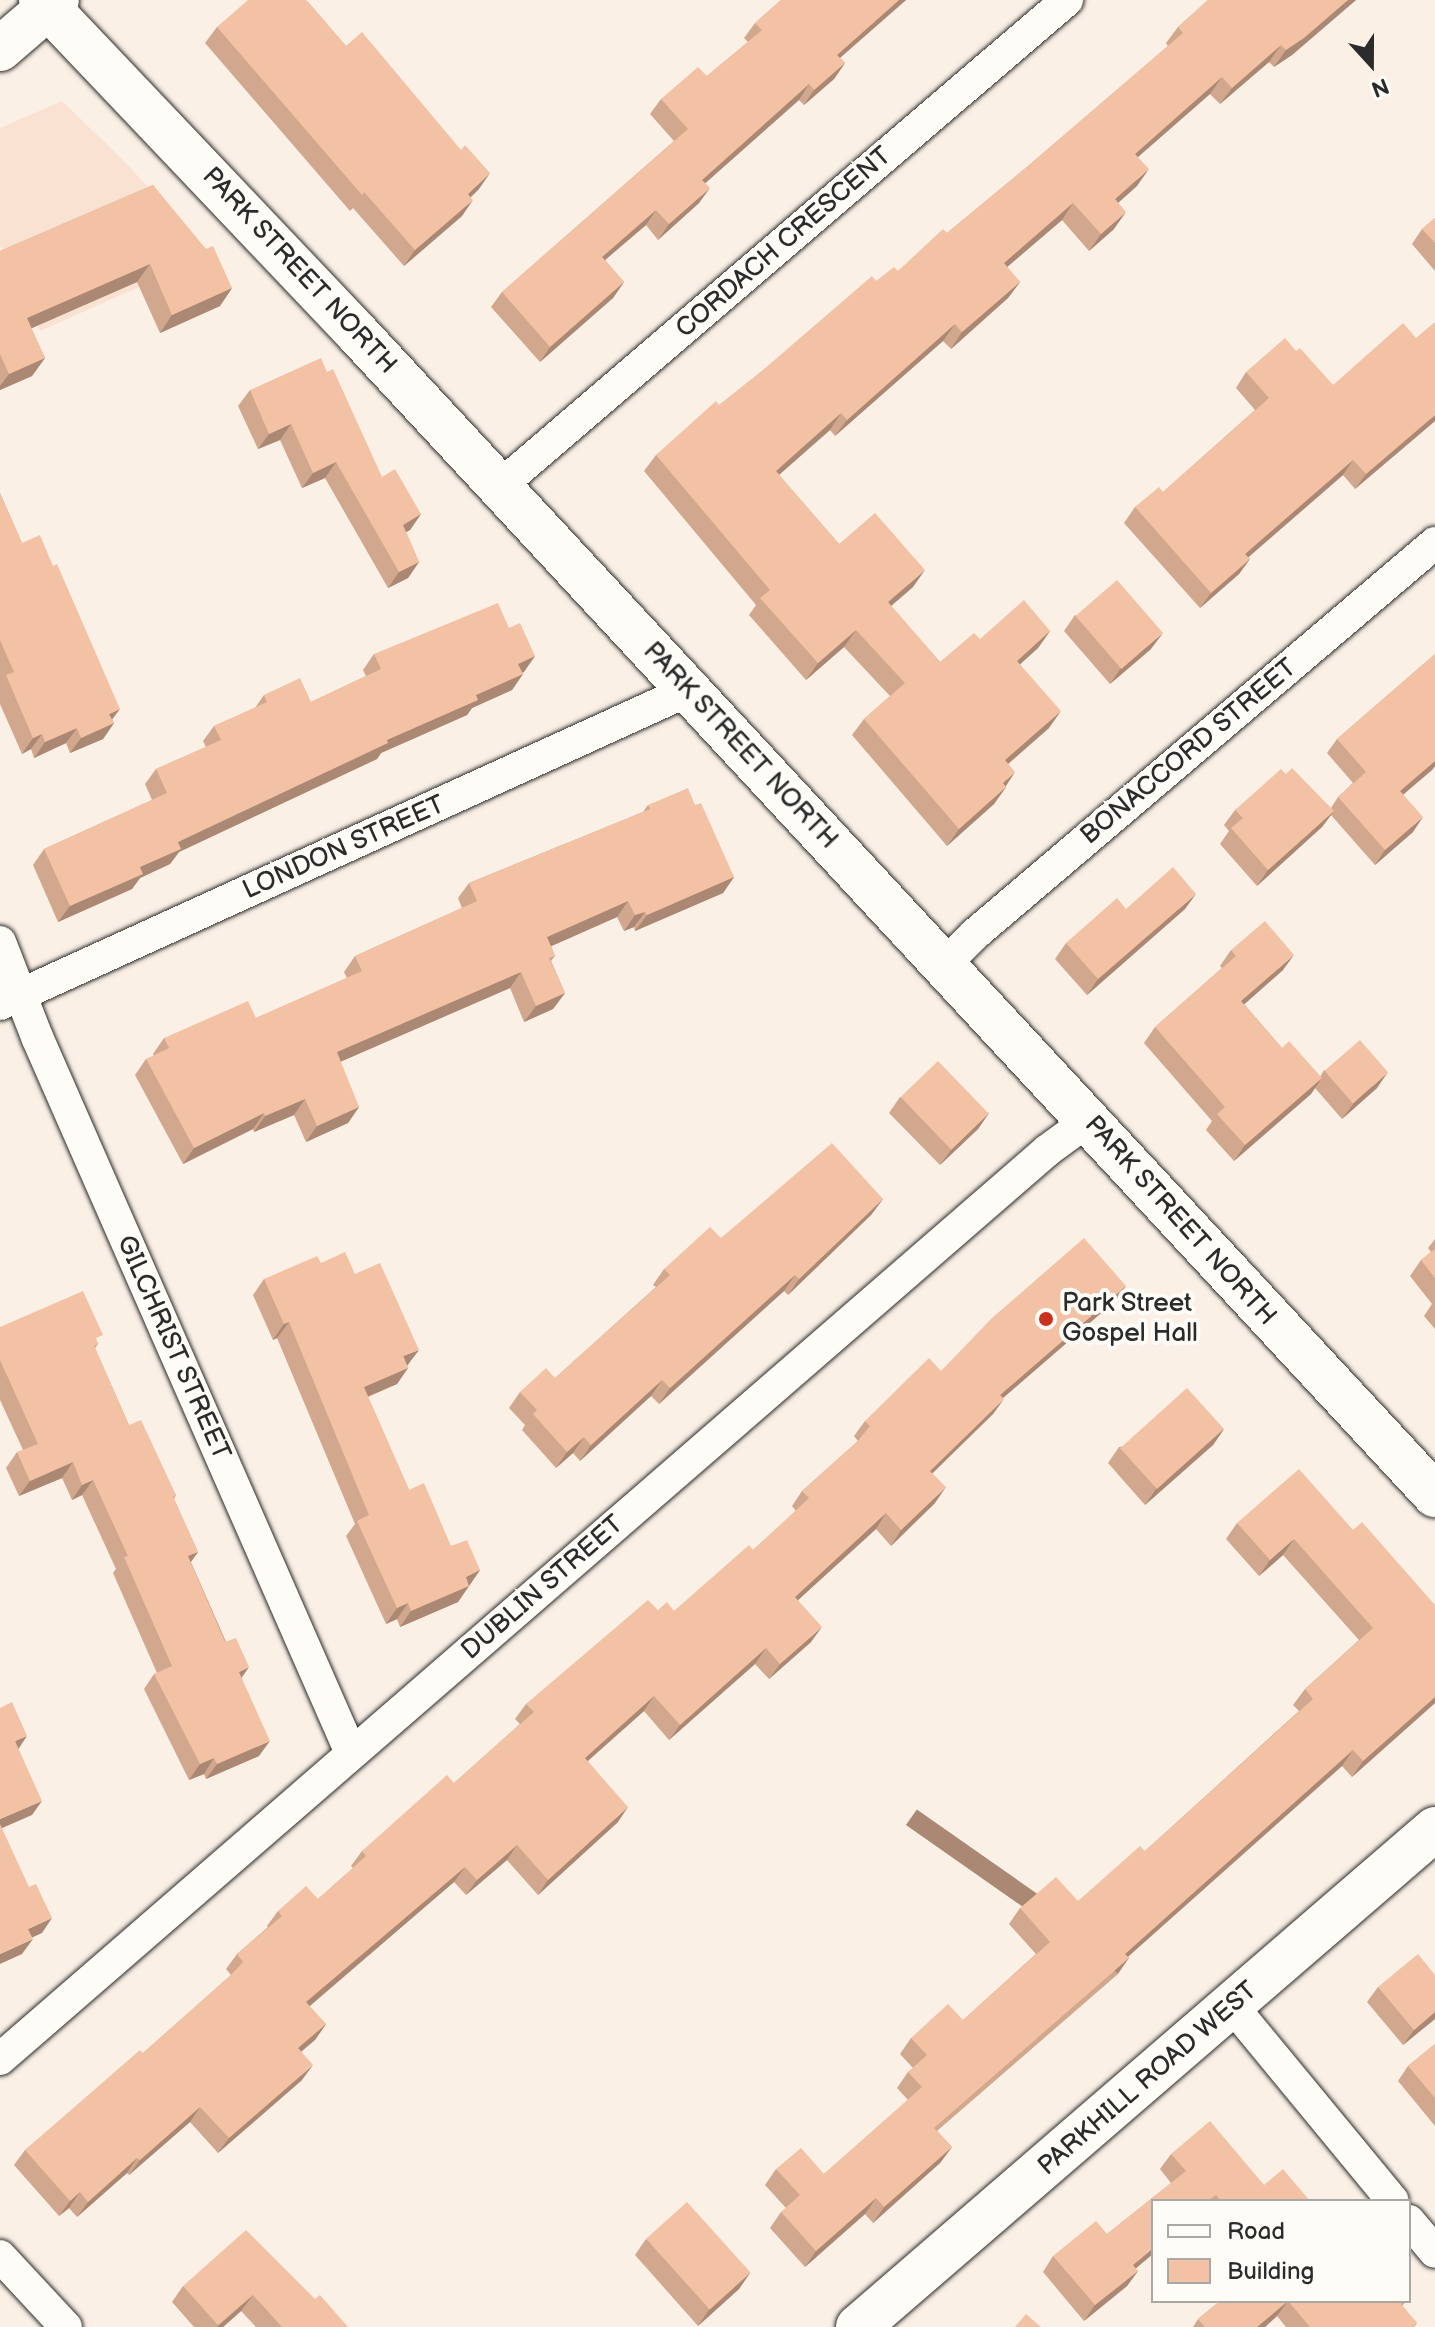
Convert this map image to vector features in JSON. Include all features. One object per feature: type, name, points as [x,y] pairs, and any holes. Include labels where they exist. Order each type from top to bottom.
[{"type":"street","name":"CORDACH CRESCENT","points":[[500,486],[1067,0]]},
{"type":"street","name":"PARK STREET NORTH","points":[[49,2],[687,691],[945,964],[1252,1302],[1435,1495]]},
{"type":"street","points":[[0,49],[49,2]]},
{"type":"street","name":"BONACCORD STREET","points":[[945,964],[975,934],[1435,543]]},
{"type":"street","name":"LONDON STREET","points":[[11,999],[687,691]]},
{"type":"street","name":"GILCHRIST STREET","points":[[0,942],[11,999],[37,1037],[351,1753]]},
{"type":"street","name":"DUBLIN STREET","points":[[0,2059],[1048,1150],[1089,1120]]},
{"type":"street","name":"PARKHILL ROAD WEST","points":[[858,2327],[1233,2007],[1435,1829]]},
{"type":"street","points":[[1233,2007],[1391,2199]]},
{"type":"street","points":[[1411,2223],[1435,2252]]},
{"type":"street","points":[[0,2256],[66,2327]]},
{"type":"shaded area","points":[[62,101],[123,160],[211,255],[40,331],[0,246],[0,128]]},
{"type":"building","points":[[248,0],[306,0],[346,46],[362,32],[461,150],[465,145],[490,173],[468,194],[473,200],[415,250],[364,192],[362,195],[217,27]]},
{"type":"building","points":[[781,0],[899,0],[837,55],[845,63],[814,90],[809,84],[702,180],[710,188],[669,224],[656,210],[602,257],[624,282],[550,347],[502,292],[688,129],[661,99],[698,67],[707,76],[762,30],[755,23]]},
{"type":"building","points":[[1208,0],[1348,0],[1304,38],[1286,50],[1281,45],[1232,88],[1222,77],[1135,154],[1149,169],[1115,199],[1126,212],[1101,234],[1073,203],[1004,263],[1020,282],[962,332],[955,324],[847,420],[841,413],[776,471],[839,544],[875,513],[925,570],[888,602],[940,662],[974,633],[980,639],[1024,600],[1050,631],[1017,661],[1061,711],[1005,760],[1015,772],[1003,783],[1006,787],[959,829],[864,719],[905,683],[856,630],[818,663],[760,598],[770,590],[656,455],[716,401],[719,405],[756,376],[872,276],[876,281],[894,267],[898,271],[943,229],[947,233],[1183,33],[1178,27]]},
{"type":"building","points":[[153,185],[206,249],[213,246],[232,288],[172,315],[150,264],[27,318],[45,358],[9,374],[0,354],[0,251]]},
{"type":"building","points":[[1435,218],[1435,243],[1422,229]]},
{"type":"building","points":[[1435,322],[1435,415],[1366,474],[1353,460],[1245,554],[1250,559],[1211,593],[1135,507],[1159,487],[1163,492],[1269,398],[1246,372],[1285,338],[1296,351],[1300,348],[1333,385],[1403,323],[1416,338]]},
{"type":"building","points":[[321,358],[327,372],[333,369],[382,477],[395,469],[421,514],[403,525],[419,562],[399,572],[336,462],[313,473],[291,424],[269,434],[250,390]]},
{"type":"building","points":[[0,493],[22,543],[40,535],[53,566],[57,564],[120,709],[109,714],[114,723],[81,738],[77,728],[45,742],[42,734],[33,738],[6,675],[14,672],[0,640]]},
{"type":"building","points":[[1117,580],[1163,633],[1121,669],[1075,616]]},
{"type":"building","points":[[498,603],[509,628],[520,623],[535,656],[518,664],[523,674],[476,695],[478,700],[387,740],[388,743],[178,842],[181,849],[140,867],[143,874],[70,906],[44,849],[167,793],[156,769],[221,740],[214,726],[267,702],[264,695],[300,678],[311,702],[381,669],[374,654]]},
{"type":"building","points":[[1435,654],[1435,761],[1400,791],[1423,817],[1385,850],[1338,797],[1366,772],[1337,739]]},
{"type":"building","points":[[1292,768],[1334,811],[1268,870],[1231,828],[1243,818],[1235,810],[1281,769],[1286,774]]},
{"type":"building","points":[[688,788],[695,805],[701,803],[734,877],[647,915],[645,912],[635,915],[628,901],[547,937],[555,956],[549,958],[565,993],[536,1006],[521,972],[337,1052],[359,1107],[317,1126],[305,1099],[265,1116],[264,1113],[194,1148],[146,1059],[169,1048],[164,1038],[248,1001],[256,1018],[362,971],[355,956],[477,901],[469,883],[650,809],[648,805]]},
{"type":"building","points":[[1173,867],[1196,894],[1098,979],[1066,943],[1117,898],[1126,909]]},
{"type":"building","points":[[1265,921],[1294,955],[1241,1001],[1282,1048],[1289,1041],[1322,1078],[1245,1145],[1217,1114],[1225,1107],[1155,1027],[1236,956],[1231,950]]},
{"type":"building","points":[[1360,1040],[1388,1072],[1353,1103],[1325,1071]]},
{"type":"building","points":[[938,1061],[989,1114],[951,1150],[901,1097]]},
{"type":"building","points":[[832,1143],[883,1199],[799,1279],[795,1275],[670,1388],[662,1380],[591,1445],[584,1437],[567,1452],[533,1414],[537,1410],[520,1392],[546,1368],[555,1378],[670,1275],[664,1269],[710,1227],[721,1238]]},
{"type":"building","points":[[1084,1238],[1126,1286],[1000,1395],[1004,1399],[930,1471],[946,1487],[901,1530],[886,1513],[795,1597],[822,1627],[780,1664],[766,1648],[680,1725],[654,1696],[585,1758],[628,1807],[548,1880],[517,1845],[477,1880],[465,1867],[306,2002],[326,2024],[298,2048],[313,2065],[229,2138],[200,2107],[88,2202],[80,2192],[70,2201],[25,2150],[140,2050],[143,2053],[231,1975],[243,1962],[237,1954],[282,1916],[278,1911],[306,1886],[318,1899],[366,1856],[362,1851],[447,1775],[454,1783],[534,1712],[526,1704],[648,1600],[658,1610],[667,1602],[674,1611],[749,1545],[753,1550],[809,1498],[802,1491],[857,1442],[870,1426],[865,1421],[929,1358],[941,1371],[992,1318]]},
{"type":"building","points":[[1435,1249],[1435,1278],[1421,1260]]},
{"type":"building","points":[[345,1252],[355,1274],[380,1263],[419,1350],[403,1356],[408,1368],[364,1387],[409,1490],[424,1483],[451,1546],[467,1540],[480,1570],[466,1577],[469,1586],[411,1611],[408,1603],[397,1608],[357,1521],[369,1515],[289,1322],[284,1324],[264,1279],[317,1256],[321,1263]]},
{"type":"building","points":[[83,1291],[103,1335],[96,1338],[98,1344],[94,1346],[129,1425],[141,1420],[176,1495],[173,1497],[198,1552],[188,1556],[225,1642],[236,1638],[249,1667],[239,1672],[270,1741],[217,1764],[214,1758],[200,1764],[154,1674],[172,1666],[124,1557],[128,1556],[93,1480],[82,1485],[73,1462],[30,1481],[17,1452],[38,1444],[0,1360],[0,1327]]},
{"type":"building","points":[[1187,1388],[1224,1429],[1157,1489],[1120,1448]]},
{"type":"building","points":[[1299,1469],[1353,1530],[1362,1522],[1435,1605],[1435,1697],[1363,1761],[1353,1750],[1125,1954],[1129,1958],[934,2128],[952,2147],[884,2207],[876,2198],[816,2251],[781,2212],[800,2195],[776,2169],[801,2148],[824,2174],[922,2087],[908,2072],[927,2055],[911,2038],[948,2004],[963,2020],[1050,1942],[1020,1908],[1056,1877],[1078,1901],[1140,1846],[1145,1851],[1313,1699],[1305,1689],[1373,1628],[1294,1539],[1270,1560],[1237,1523]]},
{"type":"building","points":[[12,1702],[27,1736],[15,1741],[42,1801],[0,1819],[0,1708]]},
{"type":"building","points":[[0,1824],[29,1887],[36,1884],[52,1918],[28,1929],[33,1939],[0,1954]]},
{"type":"building","points":[[1418,1954],[1435,1975],[1435,2012],[1414,2030],[1378,1987]]},
{"type":"building","points":[[1435,2044],[1435,2098],[1408,2066]]},
{"type":"building","points":[[1210,2121],[1264,2185],[1283,2169],[1308,2199],[1219,2199],[1216,2195],[1211,2199],[1151,2199],[1151,2250],[1133,2265],[1138,2271],[1095,2305],[1053,2256],[1096,2221],[1107,2234],[1186,2171],[1171,2154]]},
{"type":"building","points":[[687,2202],[751,2273],[710,2309],[646,2239]]},
{"type":"building","points":[[246,2230],[315,2299],[320,2295],[348,2327],[282,2327],[253,2295],[218,2325],[183,2286]]},
{"type":"building","points":[[1218,2303],[1286,2303],[1257,2327],[1205,2327],[1198,2319]]},
{"type":"building","points":[[1290,2303],[1402,2303],[1417,2323],[1412,2327],[1310,2327]]},
{"type":"building","points":[[1026,2314],[1041,2327],[1015,2327]]},
{"type":"place","name":"Park Street Gospel Hall","points":[[1046,1319]]}]
